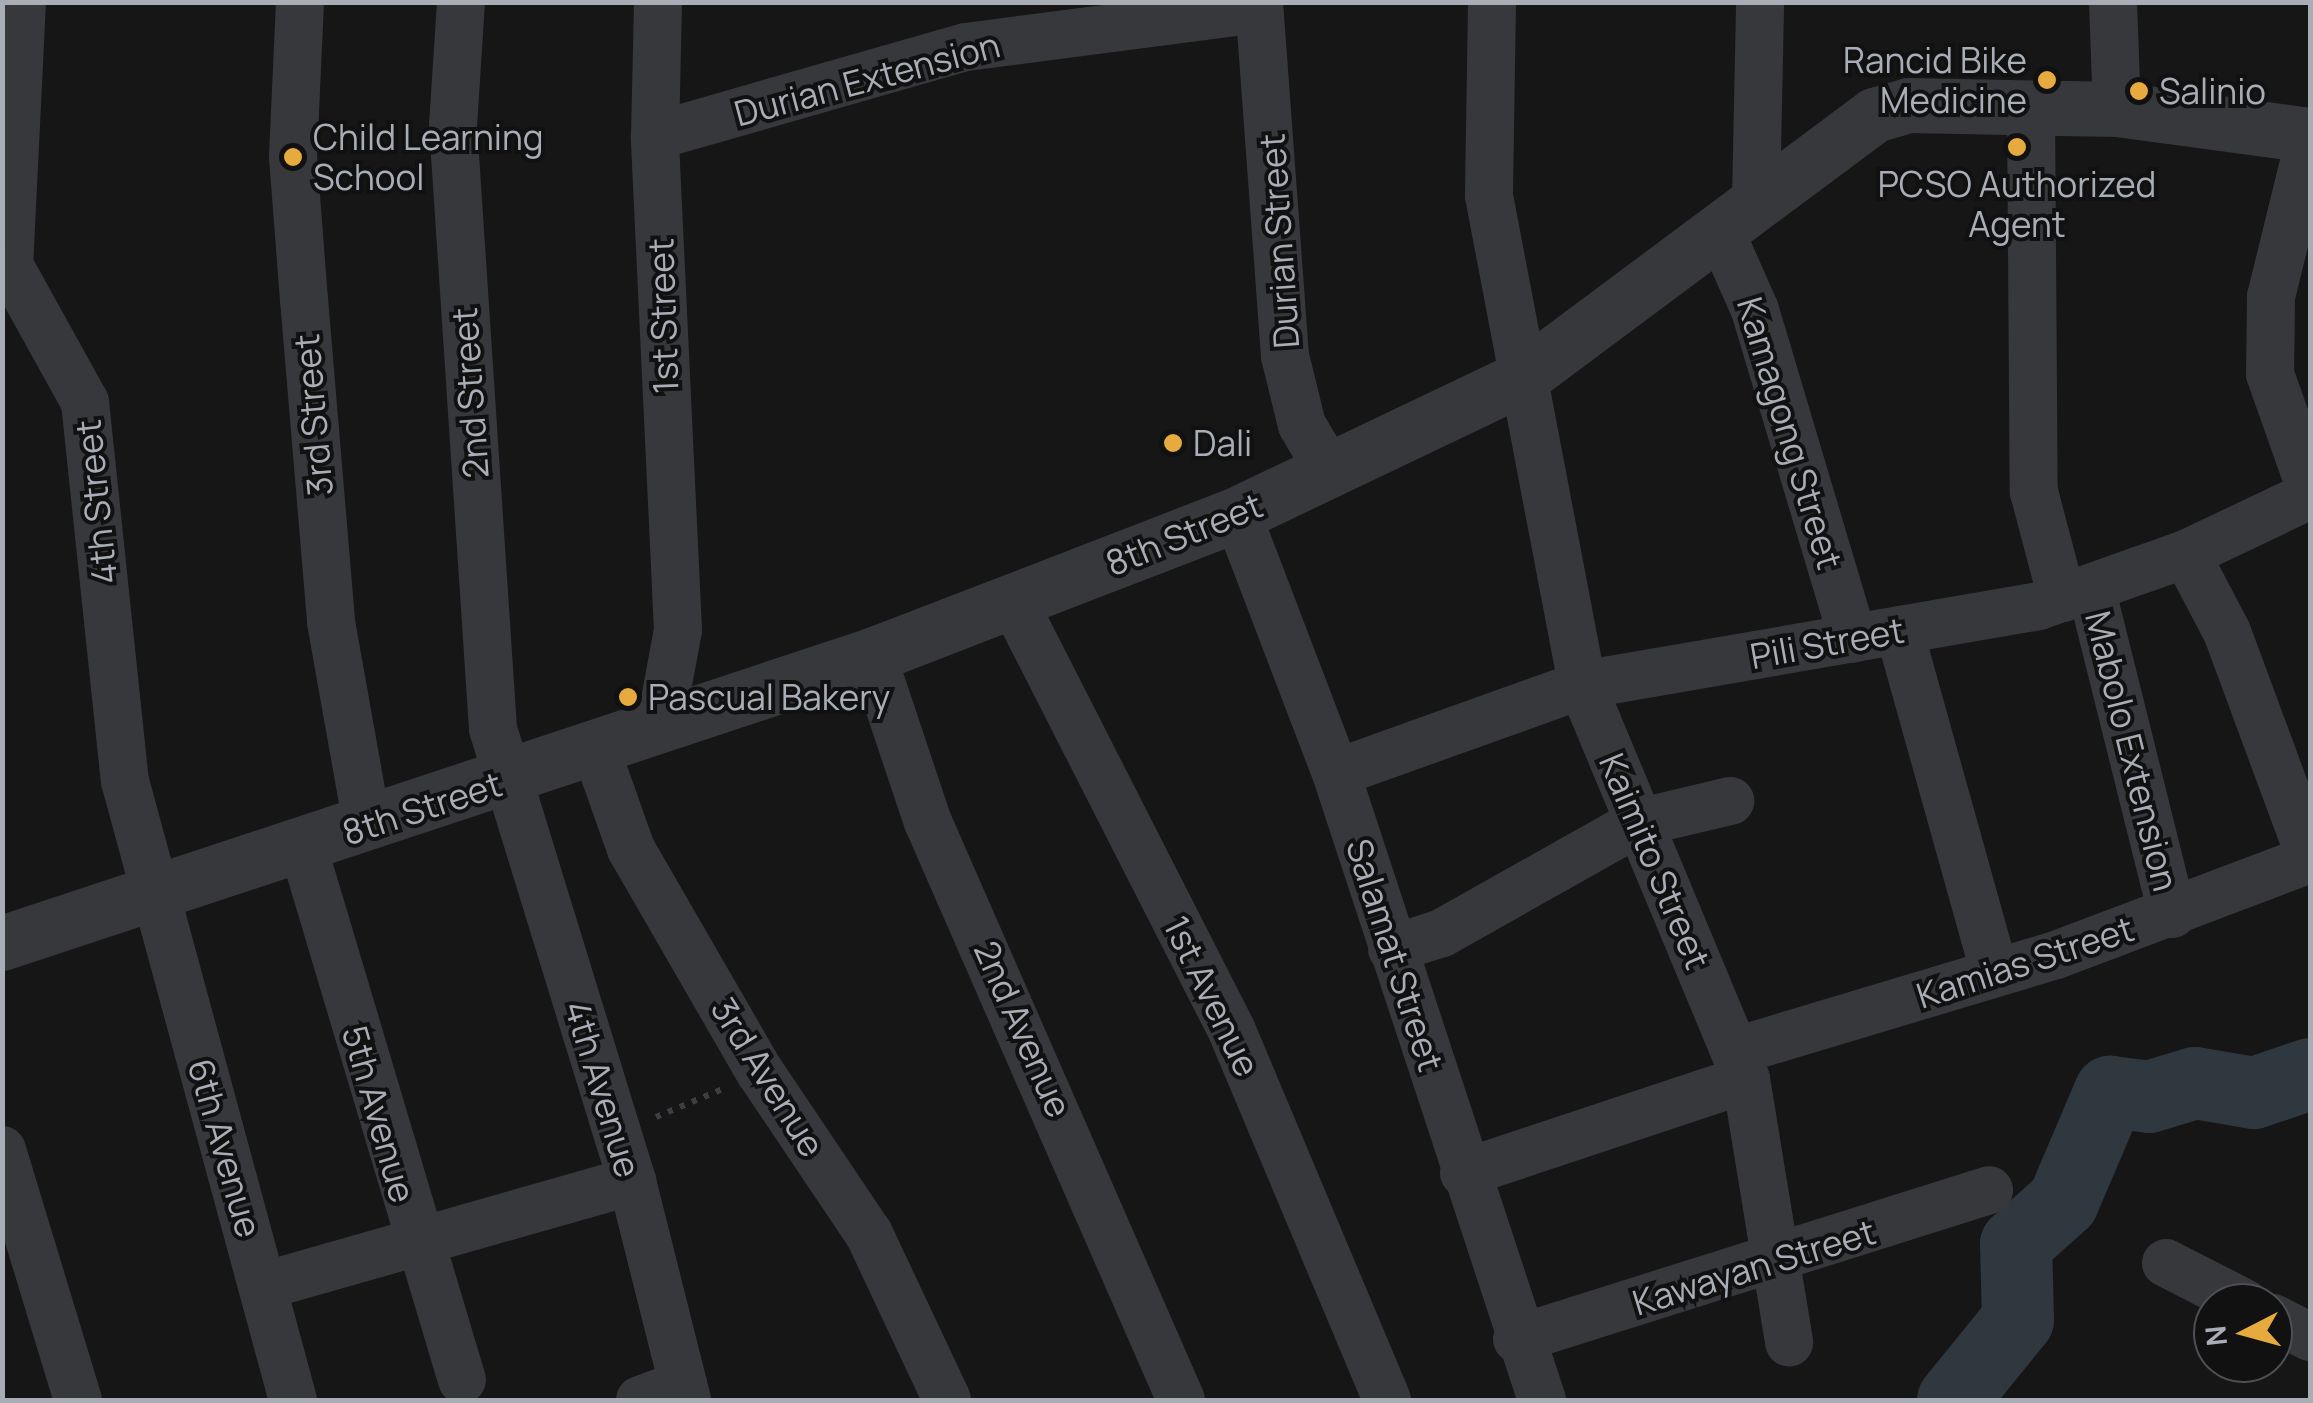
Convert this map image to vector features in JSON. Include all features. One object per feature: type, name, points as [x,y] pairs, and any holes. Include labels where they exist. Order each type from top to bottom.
[{"type":"street","name":"4th Street","points":[[22,2],[9,265],[85,402],[125,781],[155,897]]},
{"type":"street","name":"3rd Street","points":[[300,2],[293,157],[304,300],[331,622],[368,824]]},
{"type":"street","name":"2nd Street","points":[[461,2],[453,125],[483,631],[506,781]]},
{"type":"street","name":"1st Street","points":[[620,741],[663,711],[678,630],[655,136],[658,2]]},
{"type":"street","name":"Kaimito Street","points":[[1492,2],[1489,196],[1520,379],[1582,685],[1741,1065],[1790,1343]]},
{"type":"street","points":[[1738,215],[1760,2]]},
{"type":"street","points":[[2112,2],[2117,110]]},
{"type":"street","name":"Durian Extension","points":[[655,136],[966,47],[1259,6]]},
{"type":"street","name":"Durian Street","points":[[1259,6],[1285,356],[1302,424],[1329,472]]},
{"type":"street","name":"8th Street","points":[[2,943],[155,897],[506,781],[872,655],[1236,514],[1520,379],[1874,116],[1908,105],[2117,110],[2310,136]]},
{"type":"street","name":"Mabolo Extension","points":[[2031,107],[2034,492],[2077,593],[2172,914]]},
{"type":"street","points":[[2310,136],[2271,297],[2270,374],[2310,488]]},
{"type":"street","name":"Kamagong Street","points":[[1738,215],[1755,310],[1853,638]]},
{"type":"street","name":"Pili Street","points":[[1336,773],[1582,685],[1899,630],[2077,593],[2186,554],[2310,496]]},
{"type":"street","name":"Salamat Street","points":[[1236,514],[1336,773],[1517,1339],[1542,1400]]},
{"type":"street","points":[[2186,554],[2227,632],[2310,858]]},
{"type":"street","name":"1st Avenue","points":[[1014,602],[1232,1031],[1387,1400]]},
{"type":"street","points":[[678,630],[696,664],[724,686],[755,693]]},
{"type":"street","points":[[1899,630],[1995,974]]},
{"type":"street","name":"2nd Avenue","points":[[872,655],[928,822],[1182,1400]]},
{"type":"street","name":"3rd Avenue","points":[[620,741],[631,849],[760,1072],[869,1234],[948,1400]]},
{"type":"street","name":"4th Avenue","points":[[506,781],[632,1181],[670,1395]]},
{"type":"street","points":[[1392,949],[1461,923],[1637,824],[1730,800]]},
{"type":"street","name":"5th Avenue","points":[[303,846],[416,1241],[462,1380]]},
{"type":"street","name":"Kamias Street","points":[[1464,1173],[1741,1065],[2172,914],[2310,858]]},
{"type":"street","name":"6th Avenue","points":[[155,897],[294,1400]]},
{"type":"street","points":[[2,1150],[78,1400]]},
{"type":"street","points":[[263,1286],[632,1181]]},
{"type":"street","name":"Kawayan Street","points":[[1517,1339],[1990,1190]]},
{"type":"street","points":[[2166,1263],[2205,1283]]},
{"type":"path","points":[[617,1130],[760,1072]]},
{"type":"waterway","points":[[1953,1400],[2018,1320],[2016,1244],[2063,1202],[2110,1092],[2149,1097],[2195,1083],[2254,1093],[2310,1074]]},
{"type":"place","name":"Rancid Bike Medicine","points":[[2047,80]]},
{"type":"place","name":"Salinio","points":[[2139,91]]},
{"type":"place","name":"PCSO Authorized Agent","points":[[2017,147]]},
{"type":"place","name":"Child Learning School","points":[[293,157]]},
{"type":"place","name":"Dali","points":[[1173,443]]},
{"type":"place","name":"Pascual Bakery","points":[[628,697]]}]
